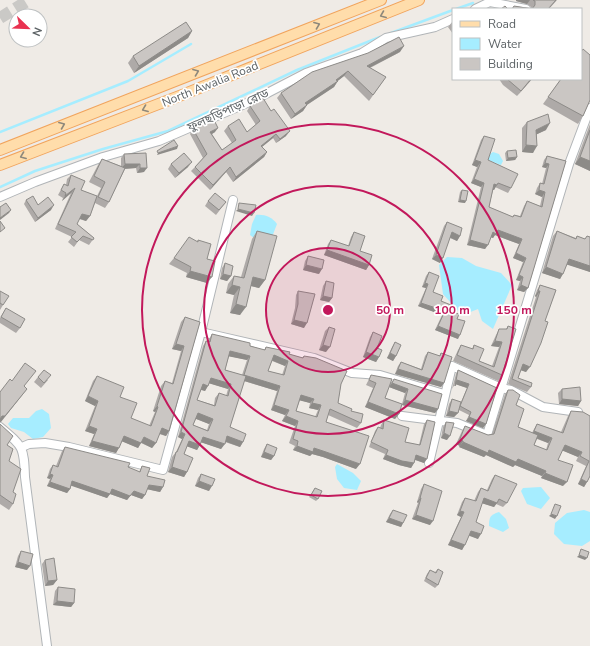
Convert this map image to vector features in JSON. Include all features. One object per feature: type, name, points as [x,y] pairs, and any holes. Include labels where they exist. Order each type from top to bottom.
[{"type":"main road","name":"North Awalia Road","points":[[0,150],[215,64],[381,0]]},
{"type":"main road","name":"North Awalia Road","points":[[0,165],[221,80],[419,0]]},
{"type":"main road","points":[[215,64],[221,80]]},
{"type":"main road","points":[[179,79],[185,94]]},
{"type":"street","points":[[478,8],[489,1],[521,8]]},
{"type":"street","name":"ফুলছড়িপাড়া রোড","points":[[0,198],[35,182],[103,157],[138,148],[165,138],[254,100],[306,73],[362,53],[386,38],[430,28],[452,19]]},
{"type":"street","points":[[402,416],[456,423],[486,434],[569,164],[590,108]]},
{"type":"street","points":[[22,447],[36,443],[53,444],[163,470],[201,332],[233,200]]},
{"type":"street","points":[[201,332],[314,358],[352,373],[380,375],[444,394]]},
{"type":"street","points":[[429,463],[444,394],[452,366],[500,388],[511,390],[543,407],[578,412]]},
{"type":"street","points":[[0,427],[22,447],[47,646]]},
{"type":"water","points":[[493,152],[499,154],[503,161],[501,165],[485,159]]},
{"type":"water","points":[[256,215],[268,216],[277,224],[272,237],[254,238],[250,235],[252,224]]},
{"type":"water","points":[[447,257],[462,258],[476,266],[501,273],[512,285],[493,329],[482,321],[478,309],[468,313],[459,312],[443,294],[439,265]]},
{"type":"water","points":[[42,409],[49,414],[51,428],[43,437],[33,439],[24,432],[11,428],[8,424],[13,418],[29,418],[36,411]]},
{"type":"water","points":[[337,464],[353,473],[361,481],[357,490],[344,488],[337,479],[335,467]]},
{"type":"water","points":[[541,487],[550,498],[541,509],[527,504],[521,491],[523,488]]},
{"type":"water","points":[[584,510],[590,512],[590,541],[582,546],[564,544],[554,534],[555,523],[567,513]]},
{"type":"water","points":[[499,512],[506,519],[509,528],[503,532],[489,526],[489,520],[491,517]]},
{"type":"building","points":[[533,0],[556,0],[549,8],[533,8],[535,5],[535,1]]},
{"type":"building","points":[[514,6],[526,8],[513,8]]},
{"type":"building","points":[[186,22],[192,31],[139,66],[133,56]]},
{"type":"building","points":[[399,37],[404,46],[367,66],[386,77],[373,95],[348,71],[336,80],[338,81],[305,103],[307,105],[295,114],[281,93],[312,72],[368,53]]},
{"type":"building","points":[[583,49],[590,55],[590,100],[583,116],[548,97],[560,80],[582,80]]},
{"type":"building","points":[[508,80],[530,80],[521,91]]},
{"type":"building","points":[[263,98],[271,111],[274,109],[290,131],[280,139],[276,134],[261,146],[267,152],[236,177],[230,167],[213,185],[195,167],[207,154],[193,129],[214,120],[218,128],[210,132],[222,150],[236,140],[228,126],[239,119],[247,132],[260,121],[250,106]]},
{"type":"building","points":[[548,114],[550,123],[536,130],[537,146],[526,145],[527,122]]},
{"type":"building","points":[[590,130],[590,161],[580,157]]},
{"type":"building","points":[[484,136],[495,139],[488,160],[518,174],[511,188],[498,183],[497,185],[494,184],[489,207],[513,217],[514,215],[521,217],[527,201],[542,207],[545,192],[539,190],[540,183],[544,184],[549,164],[545,163],[547,156],[566,161],[528,288],[521,285],[523,277],[519,275],[526,258],[516,253],[522,239],[498,230],[496,234],[493,232],[488,245],[470,240],[484,183],[474,179],[481,162],[475,160]]},
{"type":"building","points":[[174,140],[178,146],[158,153],[157,151]]},
{"type":"building","points":[[516,150],[517,157],[508,158],[507,151]]},
{"type":"building","points":[[146,153],[147,168],[140,168],[140,164],[125,164],[124,154]]},
{"type":"building","points":[[184,153],[192,162],[179,173],[171,164]]},
{"type":"building","points":[[102,159],[125,168],[109,202],[98,197],[105,182],[94,176]]},
{"type":"building","points":[[71,175],[85,181],[81,190],[97,196],[90,216],[82,214],[77,224],[94,238],[93,240],[83,236],[77,242],[71,237],[76,232],[58,224],[75,188],[65,196],[66,193],[61,190],[64,184],[68,186]]},
{"type":"building","points":[[462,190],[468,191],[466,201],[460,200]]},
{"type":"building","points":[[215,193],[226,202],[219,210],[208,201]]},
{"type":"building","points":[[33,196],[38,205],[48,197],[54,205],[38,218],[26,200]]},
{"type":"building","points":[[6,203],[11,210],[0,218],[0,207]]},
{"type":"building","points":[[239,203],[256,205],[254,213],[238,209]]},
{"type":"building","points":[[0,221],[5,228],[0,232]]},
{"type":"building","points":[[447,222],[462,228],[460,236],[452,232],[443,258],[436,255]]},
{"type":"building","points":[[257,231],[277,236],[265,280],[253,277],[246,307],[236,304],[240,287],[232,285],[234,276],[244,278]]},
{"type":"building","points":[[557,231],[576,239],[577,236],[585,239],[587,236],[590,237],[590,266],[569,259],[563,274],[546,267]]},
{"type":"building","points":[[354,232],[365,236],[360,251],[372,255],[369,265],[327,250],[331,240],[349,246]]},
{"type":"building","points":[[189,237],[198,242],[198,240],[211,244],[207,259],[215,261],[212,277],[190,271],[191,267],[174,258]]},
{"type":"building","points":[[308,256],[324,260],[322,269],[306,265]]},
{"type":"building","points":[[225,263],[233,266],[231,276],[223,274]]},
{"type":"building","points":[[429,272],[439,276],[433,292],[443,296],[441,301],[451,305],[448,311],[459,314],[457,319],[465,321],[460,335],[438,326],[445,311],[421,303],[428,284],[425,283]]},
{"type":"building","points":[[326,281],[334,283],[332,298],[323,296]]},
{"type":"building","points":[[540,285],[556,290],[545,321],[548,322],[541,343],[530,367],[523,364],[518,378],[532,383],[531,387],[512,379],[540,291],[538,291]]},
{"type":"building","points":[[0,291],[9,296],[3,305],[0,303]]},
{"type":"building","points":[[298,291],[315,294],[307,323],[294,320],[298,304]]},
{"type":"building","points":[[6,308],[25,319],[20,328],[1,317]]},
{"type":"building","points":[[185,317],[200,322],[169,431],[162,428],[156,443],[144,437],[141,443],[124,436],[119,448],[92,441],[97,429],[89,426],[98,401],[88,396],[97,376],[124,387],[120,397],[137,403],[131,418],[151,426],[165,381],[173,384],[184,346],[176,344]]},
{"type":"building","points":[[508,326],[516,329],[502,375],[457,355],[461,345],[473,349],[474,345],[484,349],[479,361],[494,367],[502,342],[495,341],[499,329],[507,329]]},
{"type":"building","points":[[329,327],[335,329],[330,347],[323,345]]},
{"type":"building","points":[[373,332],[382,336],[377,348],[382,350],[379,357],[366,352]]},
{"type":"building","points":[[212,334],[250,343],[250,346],[265,350],[266,347],[290,352],[289,354],[303,358],[304,356],[316,358],[347,371],[341,384],[338,403],[352,409],[351,411],[363,414],[361,423],[330,409],[326,422],[369,436],[360,464],[314,448],[313,452],[297,446],[298,441],[293,439],[298,421],[286,416],[289,410],[274,405],[280,386],[244,375],[250,356],[230,351],[225,370],[246,376],[230,427],[246,434],[243,442],[227,436],[225,444],[203,437],[200,445],[189,441],[184,454],[193,458],[187,472],[172,467],[176,452],[185,434],[181,432],[206,341],[210,342]],"holes":[[[274,355],[288,361],[284,375],[268,371]],[[211,378],[231,384],[228,396],[219,393],[215,406],[197,400],[203,384],[208,386]],[[301,395],[314,399],[312,403],[321,405],[317,417],[296,411]],[[198,413],[213,419],[208,431],[193,425]]]},
{"type":"building","points":[[395,342],[401,345],[396,356],[390,353]]},
{"type":"building","points":[[428,352],[440,356],[441,353],[452,357],[444,383],[398,369],[401,362],[422,370]]},
{"type":"building","points":[[25,363],[36,371],[24,386],[27,389],[5,416],[2,416],[0,419],[0,392],[10,379],[12,381]]},
{"type":"building","points":[[44,370],[51,375],[44,383],[38,377]]},
{"type":"building","points":[[458,370],[497,388],[486,424],[469,417],[471,412],[460,406],[469,384],[457,380],[455,386]]},
{"type":"building","points":[[371,375],[392,379],[385,398],[402,404],[399,414],[368,402],[376,383],[369,380]]},
{"type":"building","points":[[394,379],[442,394],[438,409],[405,400],[408,389],[392,383]]},
{"type":"building","points":[[580,387],[581,401],[562,399],[562,389]]},
{"type":"building","points":[[508,390],[513,390],[520,395],[516,405],[524,409],[518,427],[538,435],[534,445],[547,450],[552,438],[534,431],[537,424],[563,433],[571,411],[583,412],[590,416],[590,476],[587,482],[581,479],[589,461],[580,456],[582,452],[565,445],[558,460],[573,465],[567,482],[545,473],[546,471],[518,459],[516,462],[489,450],[488,453],[463,442],[460,439],[465,426],[488,435],[494,434]]},
{"type":"building","points":[[452,399],[461,402],[458,413],[449,411]]},
{"type":"building","points":[[384,420],[409,428],[405,442],[420,445],[427,420],[435,422],[427,459],[416,455],[414,463],[402,461],[386,455],[388,450],[371,442],[378,427],[383,429]]},
{"type":"building","points":[[446,422],[454,423],[450,436],[444,433]]},
{"type":"building","points":[[0,424],[13,436],[7,445],[13,449],[9,461],[21,469],[13,492],[16,494],[13,504],[0,495]]},
{"type":"building","points":[[267,444],[277,448],[274,456],[264,452]]},
{"type":"building","points":[[65,447],[130,463],[128,467],[140,472],[142,466],[150,468],[147,476],[165,480],[163,487],[149,485],[145,495],[134,491],[130,496],[112,489],[110,494],[72,481],[70,489],[50,482],[53,475],[50,474],[53,465],[58,467]]},
{"type":"building","points":[[201,474],[215,479],[212,486],[199,481]]},
{"type":"building","points":[[495,475],[517,484],[507,503],[499,499],[497,503],[484,498],[476,522],[484,526],[481,534],[471,531],[465,545],[451,540],[464,512],[460,511],[465,498],[476,501],[481,488],[488,491]]},
{"type":"building","points":[[424,484],[442,491],[433,521],[416,515]]},
{"type":"building","points":[[315,488],[322,491],[318,499],[311,495]]},
{"type":"building","points":[[555,504],[561,506],[557,516],[551,514]]},
{"type":"building","points":[[393,510],[407,515],[403,523],[389,518]]},
{"type":"building","points":[[581,549],[589,552],[587,558],[579,555]]},
{"type":"building","points":[[21,551],[33,554],[30,566],[18,562]]},
{"type":"building","points":[[54,558],[57,580],[48,581],[45,560]]},
{"type":"building","points":[[438,569],[443,572],[438,585],[426,578],[430,570],[436,573]]},
{"type":"building","points":[[58,587],[75,589],[74,603],[57,601]]},
{"type":"waterway","points":[[459,8],[473,3]]},
{"type":"waterway","points":[[391,33],[452,10]]},
{"type":"waterway","points":[[0,187],[35,171],[103,149],[168,131],[297,70],[380,37]]},
{"type":"waterway","points":[[0,132],[128,81],[191,44]]},
{"type":"tunnel","points":[[0,18],[29,0]]}]
